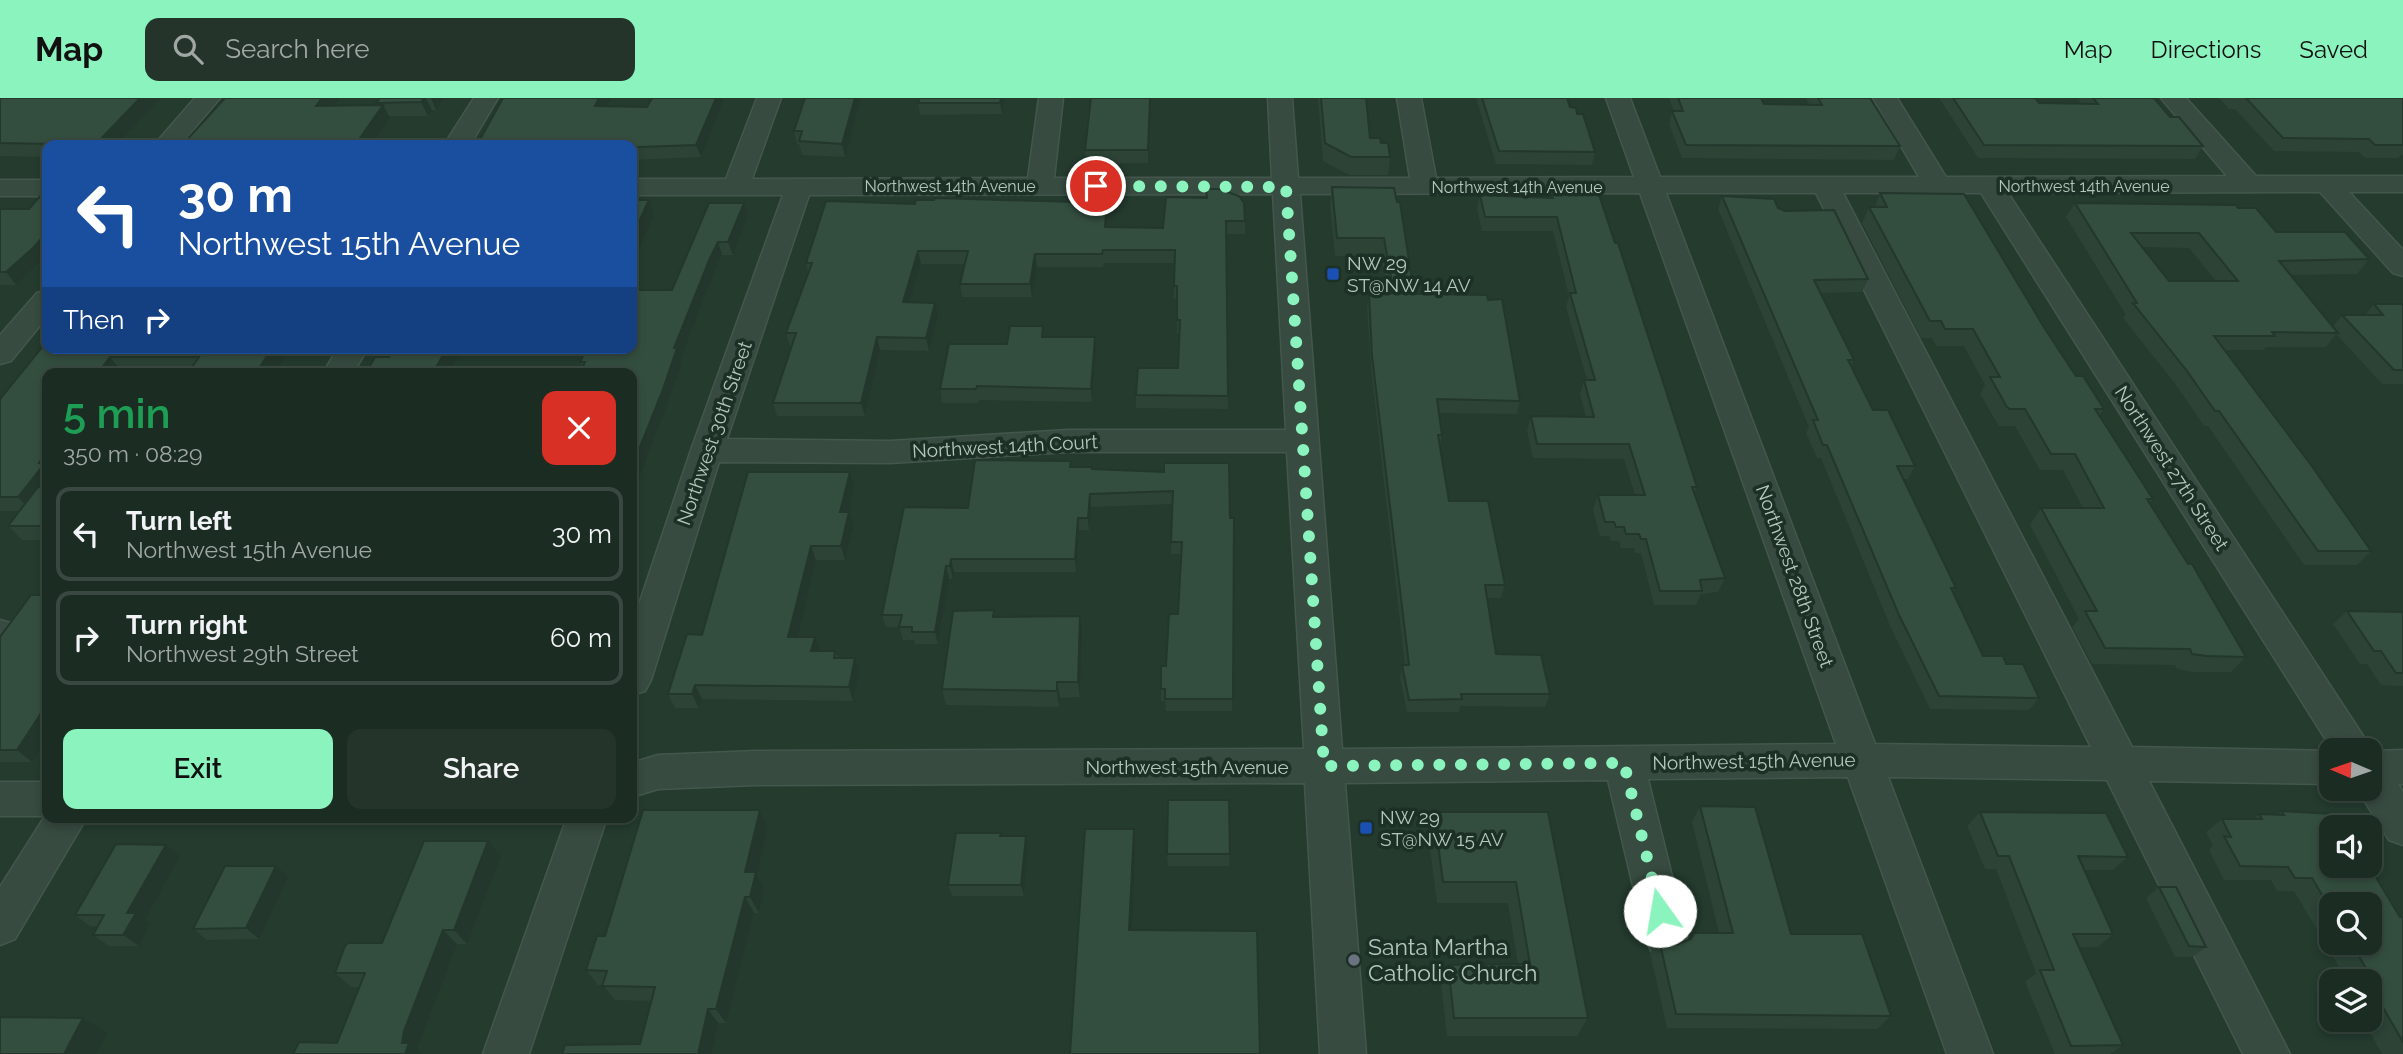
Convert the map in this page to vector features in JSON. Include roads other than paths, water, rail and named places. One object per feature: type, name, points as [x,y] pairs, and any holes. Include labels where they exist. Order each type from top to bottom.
[{"type":"street","points":[[171,140],[208,98]]},
{"type":"street","points":[[460,140],[486,98]]},
{"type":"street","points":[[736,186],[769,98]]},
{"type":"street","points":[[1040,186],[1051,98]]},
{"type":"street","points":[[1280,98],[1343,1054]]},
{"type":"street","points":[[1409,98],[1425,187]]},
{"type":"street","name":"Northwest 28th Street","points":[[1618,98],[1970,1054]]},
{"type":"street","points":[[1885,98],[1938,186]]},
{"type":"street","points":[[2173,98],[2249,185]]},
{"type":"street","name":"Northwest 14th Avenue","points":[[637,187],[2403,184]]},
{"type":"street","points":[[2328,185],[2403,267]]},
{"type":"street","name":"Northwest 30th Street","points":[[637,665],[707,450],[799,186]]},
{"type":"street","points":[[1826,186],[2267,1054]]},
{"type":"street","name":"Northwest 27th Street","points":[[1990,186],[2346,738]]},
{"type":"street","points":[[0,188],[42,188]]},
{"type":"street","points":[[0,354],[42,305]]},
{"type":"street","name":"Northwest 14th Court","points":[[707,450],[890,452],[1068,441],[1303,441]]},
{"type":"street","name":"Northwest 15th Avenue","points":[[637,778],[658,772],[716,768],[1324,766],[1862,760],[2319,767]]},
{"type":"street","points":[[1624,763],[1666,937]]},
{"type":"street","points":[[2382,768],[2403,768]]},
{"type":"street","points":[[2382,794],[2403,827]]},
{"type":"street","points":[[0,799],[42,799]]},
{"type":"street","points":[[0,925],[63,823]]},
{"type":"street","points":[[506,1054],[585,823]]},
{"type":"place","name":"NW 29 ST@NW 14 AV","points":[[1333,274]]},
{"type":"place","name":"NW 29 ST@NW 15 AV","points":[[1366,828]]},
{"type":"place","name":"Santa Martha Catholic Church","points":[[1354,960]]}]
